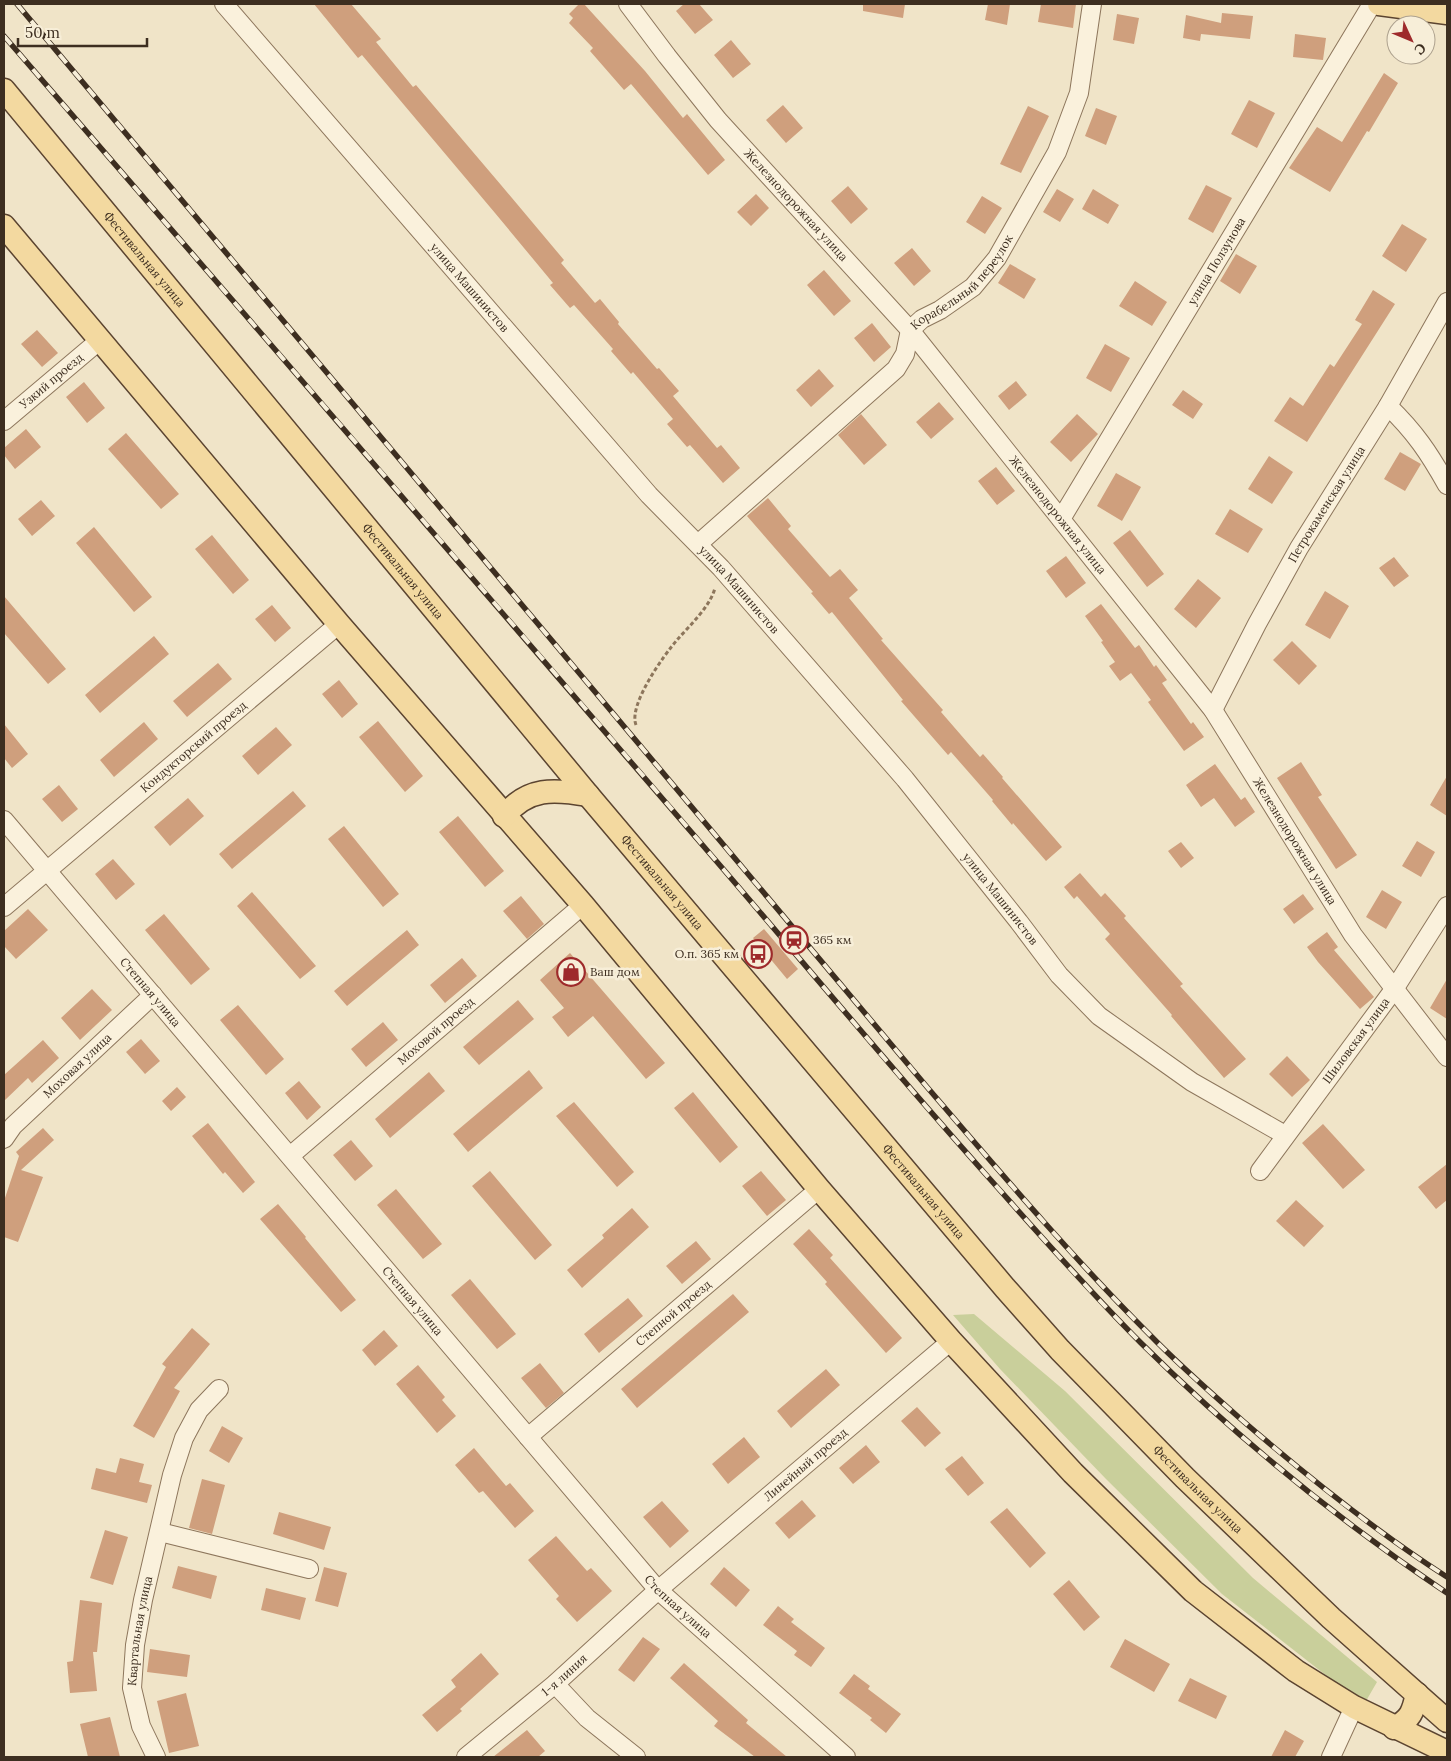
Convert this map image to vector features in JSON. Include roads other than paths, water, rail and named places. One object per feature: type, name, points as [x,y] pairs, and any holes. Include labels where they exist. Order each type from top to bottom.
[{"type":"main road","points":[[1379,4],[1447,13]]},
{"type":"main road","name":"Фестивальная улица","points":[[4,90],[588,795],[1005,1288],[1060,1350],[1164,1457],[1265,1556],[1352,1637],[1447,1721]]},
{"type":"main road","points":[[4,226],[339,624],[583,905],[819,1189],[951,1341],[1072,1473],[1193,1591],[1296,1671],[1354,1708],[1447,1752]]},
{"type":"main road","points":[[504,816],[524,798],[544,791],[566,791],[588,795]]},
{"type":"main road","points":[[1394,1728],[1406,1721],[1414,1710],[1417,1694]]},
{"type":"street","name":"улица Машинистов","points":[[224,4],[662,510],[720,568],[921,798],[1059,975],[1099,1016],[1192,1082],[1285,1135]]},
{"type":"street","name":"Железнодорожная улица","points":[[628,4],[718,120],[910,330],[1213,710],[1353,935],[1447,1057]]},
{"type":"street","name":"Корабельный переулок","points":[[698,544],[896,369],[905,354],[910,330],[922,319],[940,310],[973,287],[997,258],[1057,152],[1079,93],[1092,4]]},
{"type":"street","name":"улица Ползунова","points":[[1061,519],[1372,4]]},
{"type":"street","name":"Петрокаменская улица","points":[[1213,710],[1256,624],[1299,548],[1388,406],[1447,302]]},
{"type":"street","name":"Узкий проезд","points":[[4,422],[100,340]]},
{"type":"street","points":[[1388,406],[1409,427],[1429,452],[1447,485]]},
{"type":"street","name":"Кондукторский проезд","points":[[4,907],[339,624]]},
{"type":"street","name":"Степная улица","points":[[4,820],[658,1590],[846,1757]]},
{"type":"street","name":"Моховой проезд","points":[[290,1156],[583,905]]},
{"type":"street","name":"Шиловская улица","points":[[1260,1171],[1394,988],[1447,906]]},
{"type":"street","name":"Моховая улица","points":[[4,1139],[18,1121],[153,994]]},
{"type":"street","name":"Степной проезд","points":[[528,1437],[819,1189]]},
{"type":"street","name":"Линейный проезд","points":[[658,1590],[951,1341]]},
{"type":"street","name":"Квартальная улица","points":[[156,1757],[141,1726],[132,1688],[135,1645],[172,1474],[184,1438],[199,1410],[219,1389]]},
{"type":"street","points":[[160,1532],[309,1569]]},
{"type":"street","name":"1-я линия","points":[[466,1757],[555,1684],[658,1590]]},
{"type":"street","points":[[555,1684],[587,1718],[636,1757]]},
{"type":"street","points":[[1331,1757],[1354,1708]]},
{"type":"railway","points":[[17,4],[927,1087],[1063,1244],[1160,1345],[1243,1421],[1342,1503],[1447,1577]]},
{"type":"railway","points":[[4,36],[922,1102],[1083,1282],[1141,1343],[1250,1444],[1366,1536],[1447,1593]]},
{"type":"place","name":"365 км","points":[[794,940]]},
{"type":"place","name":"О.п. 365 км","points":[[758,954]]},
{"type":"place","name":"Ваш дом","points":[[571,972]]}]
